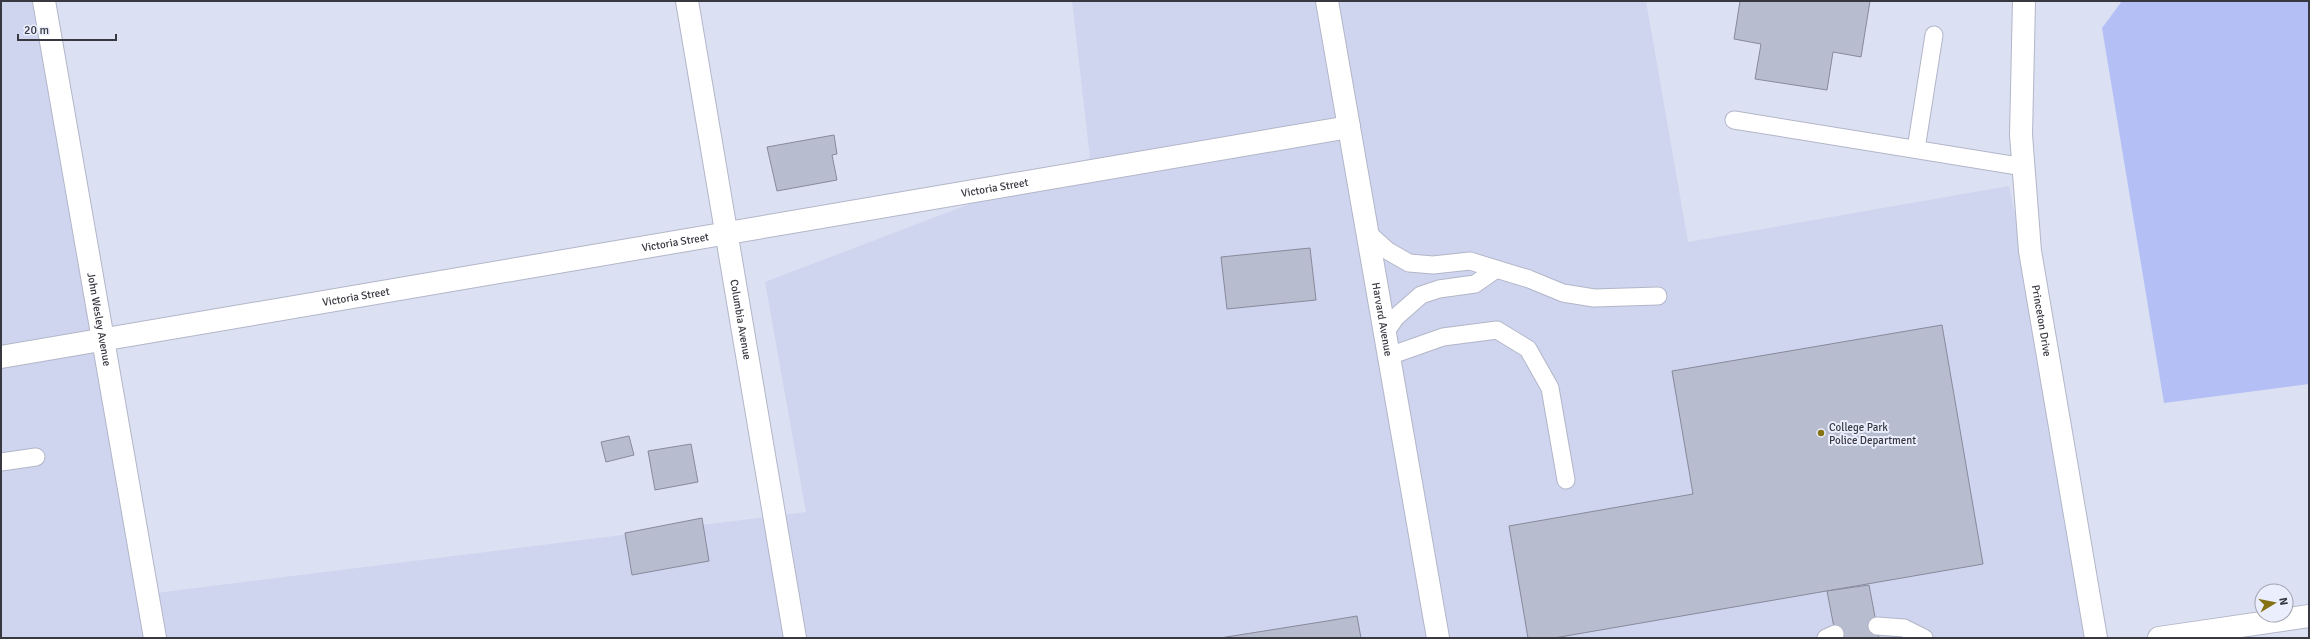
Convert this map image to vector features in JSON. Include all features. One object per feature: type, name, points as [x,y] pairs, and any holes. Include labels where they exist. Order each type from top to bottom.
[{"type":"street","name":"John Wesley Avenue","points":[[44,1],[155,638]]},
{"type":"street","name":"Columbia Avenue","points":[[687,1],[795,638]]},
{"type":"street","name":"Harvard Avenue","points":[[1327,1],[1438,638]]},
{"type":"street","name":"Princeton Drive","points":[[2024,1],[2021,135],[2030,251],[2096,638]]},
{"type":"street","name":"Victoria Street","points":[[1,357],[104,341],[1349,127]]},
{"type":"street","points":[[2159,638],[2309,616]]},
{"type":"lane","points":[[1916,149],[1934,35]]},
{"type":"lane","points":[[1734,120],[2024,166]]},
{"type":"lane","points":[[1368,233],[1388,250],[1409,263],[1433,265],[1470,262],[1529,279],[1563,293],[1588,297],[1658,296]]},
{"type":"lane","points":[[1385,333],[1396,317],[1421,296],[1439,289],[1475,284],[1495,270]]},
{"type":"lane","points":[[1389,356],[1443,337],[1497,330],[1528,350],[1550,388],[1566,480]]},
{"type":"lane","points":[[1,462],[36,457]]},
{"type":"lane","points":[[1876,626],[1904,628],[1924,638]]},
{"type":"shaded area","points":[[1,1],[41,1],[140,595],[806,512],[765,282],[1090,158],[1072,1],[1646,1],[1688,242],[2009,186],[2101,638],[1,638]]},
{"type":"shaded area","points":[[2122,1],[2309,1],[2309,384],[2164,403],[2102,28]]},
{"type":"building","points":[[1740,1],[1870,1],[1861,57],[1833,52],[1827,90],[1755,79],[1761,44],[1734,39]]},
{"type":"building","points":[[834,135],[837,154],[832,155],[837,180],[777,191],[767,147]]},
{"type":"building","points":[[1310,248],[1316,300],[1227,309],[1221,257]]},
{"type":"building","name":"College Park Police Department","points":[[1942,325],[1983,564],[1554,638],[1528,638],[1509,526],[1693,494],[1672,371]]},
{"type":"building","points":[[629,436],[634,455],[606,462],[601,442]]},
{"type":"building","points":[[691,444],[698,482],[655,490],[648,451]]},
{"type":"building","points":[[702,518],[709,561],[632,575],[625,533]]},
{"type":"building","points":[[1869,585],[1879,638],[1836,638],[1827,591]]},
{"type":"building","points":[[1357,616],[1361,638],[1220,638],[1327,621]]},
{"type":"place","name":"College Park Police Department","points":[[1821,433]]}]
